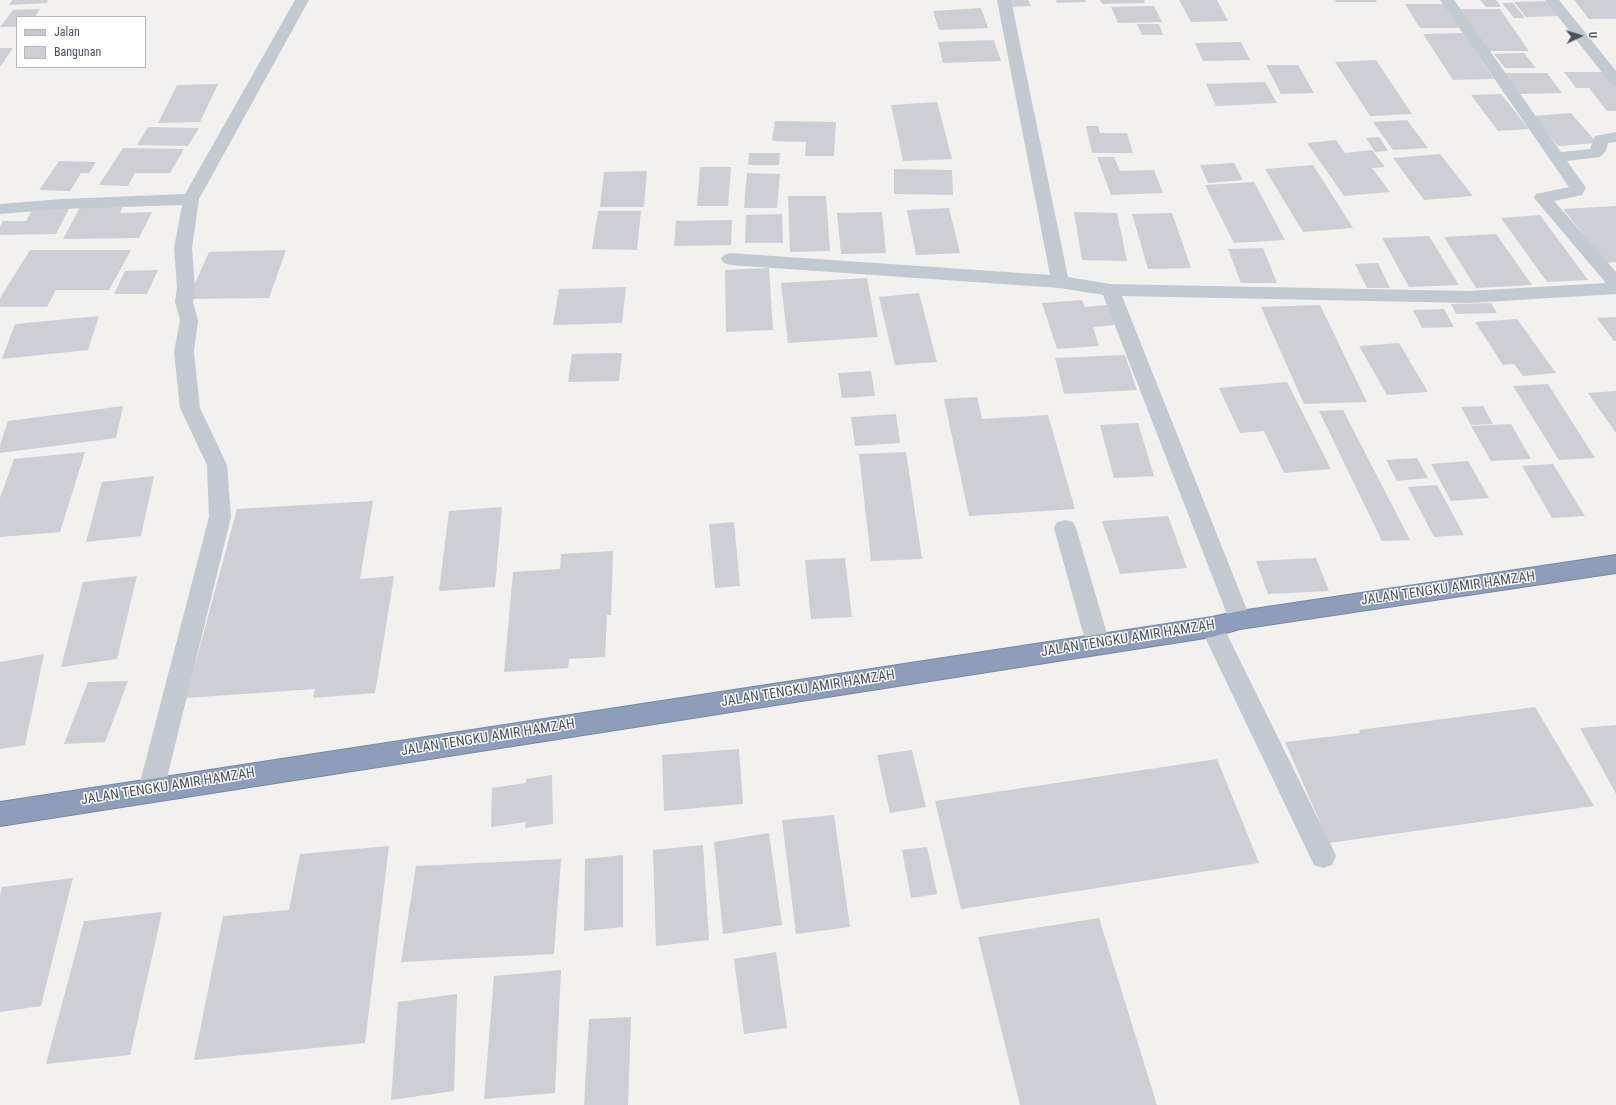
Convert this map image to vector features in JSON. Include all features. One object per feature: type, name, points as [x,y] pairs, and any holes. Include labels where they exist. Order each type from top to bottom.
[{"type":"highway","name":"JALAN TENGKU AMIR HAMZAH","points":[[0,814],[1212,627],[1240,620],[1616,564]]},
{"type":"street","points":[[151,790],[220,517],[217,465],[190,408],[184,352],[189,320],[184,302],[186,287],[183,248],[191,199],[302,0]]},
{"type":"street","points":[[1004,0],[1060,282]]},
{"type":"street","points":[[1447,0],[1578,188],[1576,191],[1542,198],[1616,283]]},
{"type":"street","points":[[1552,0],[1616,81]]},
{"type":"street","points":[[1555,157],[1594,154],[1598,151],[1602,139],[1616,137]]},
{"type":"street","points":[[0,209],[62,204],[191,199]]},
{"type":"street","points":[[730,259],[1060,282],[1110,290],[1469,297],[1616,288]]},
{"type":"street","points":[[1110,290],[1240,620]]},
{"type":"street","points":[[1065,528],[1098,644]]},
{"type":"street","points":[[1212,627],[1323,856]]},
{"type":"building","points":[[12,0],[48,0],[47,3],[9,5]]},
{"type":"building","points":[[1008,0],[1028,0],[1031,6],[1011,7]]},
{"type":"building","points":[[1056,0],[1085,0],[1086,2],[1057,3]]},
{"type":"building","points":[[1100,0],[1144,0],[1145,3],[1102,4]]},
{"type":"building","points":[[1179,0],[1217,0],[1228,21],[1191,22]]},
{"type":"building","points":[[1335,0],[1376,0],[1377,2],[1336,2]]},
{"type":"building","points":[[1480,0],[1496,0],[1501,7],[1486,7]]},
{"type":"building","points":[[1574,0],[1616,0],[1616,19],[1589,19]]},
{"type":"building","points":[[1547,1],[1560,16],[1526,17],[1514,2]]},
{"type":"building","points":[[1502,3],[1513,3],[1525,18],[1514,18]]},
{"type":"building","points":[[1405,4],[1444,4],[1459,28],[1420,28]]},
{"type":"building","points":[[1154,6],[1162,22],[1118,23],[1111,7]]},
{"type":"building","points":[[981,8],[988,28],[939,30],[933,11]]},
{"type":"building","points":[[40,9],[36,16],[16,16],[16,27],[0,27],[13,10]]},
{"type":"building","points":[[1460,9],[1500,9],[1529,51],[1488,51]]},
{"type":"building","points":[[1137,24],[1159,24],[1163,35],[1142,35]]},
{"type":"building","points":[[1463,33],[1494,79],[1453,80],[1423,34]]},
{"type":"building","points":[[994,40],[1001,61],[943,63],[938,42]]},
{"type":"building","points":[[1241,42],[1250,60],[1203,61],[1195,43]]},
{"type":"building","points":[[0,48],[13,48],[0,67]]},
{"type":"building","points":[[1524,53],[1536,68],[1505,68],[1494,54]]},
{"type":"building","points":[[1376,60],[1412,114],[1370,116],[1335,62]]},
{"type":"building","points":[[1266,65],[1298,65],[1314,93],[1281,94]]},
{"type":"building","points":[[1564,72],[1605,72],[1616,86],[1616,111],[1607,111],[1589,88],[1576,88]]},
{"type":"building","points":[[1505,73],[1547,73],[1562,93],[1519,94]]},
{"type":"building","points":[[1265,82],[1277,103],[1216,106],[1206,84]]},
{"type":"building","points":[[218,84],[200,122],[158,123],[177,85]]},
{"type":"building","points":[[1501,94],[1529,129],[1498,131],[1471,95]]},
{"type":"building","points":[[937,102],[952,159],[903,161],[891,105]]},
{"type":"building","points":[[1571,113],[1597,143],[1558,146],[1533,116]]},
{"type":"building","points":[[1407,120],[1428,148],[1393,150],[1373,122]]},
{"type":"building","points":[[775,121],[836,122],[834,156],[805,156],[806,142],[772,141]]},
{"type":"building","points":[[1086,126],[1098,126],[1100,133],[1127,133],[1133,153],[1092,153]]},
{"type":"building","points":[[148,127],[199,128],[188,146],[137,145]]},
{"type":"building","points":[[1379,137],[1388,151],[1375,152],[1366,138]]},
{"type":"building","points":[[1336,140],[1345,153],[1372,150],[1385,167],[1372,168],[1390,192],[1344,196],[1307,143]]},
{"type":"building","points":[[123,148],[184,149],[170,173],[135,173],[128,186],[99,185]]},
{"type":"building","points":[[749,153],[780,153],[779,165],[748,165]]},
{"type":"building","points":[[1440,154],[1473,196],[1424,200],[1393,158]]},
{"type":"building","points":[[1097,157],[1114,157],[1120,171],[1154,170],[1163,193],[1111,195]]},
{"type":"building","points":[[59,161],[96,162],[89,173],[81,173],[70,191],[39,190]]},
{"type":"building","points":[[1234,163],[1243,180],[1208,183],[1200,165]]},
{"type":"building","points":[[1313,165],[1353,228],[1303,232],[1265,169]]},
{"type":"building","points":[[700,167],[731,167],[728,206],[697,206]]},
{"type":"building","points":[[894,169],[952,170],[953,195],[894,194]]},
{"type":"building","points":[[647,171],[644,207],[600,207],[604,172]]},
{"type":"building","points":[[747,173],[780,174],[777,208],[744,208]]},
{"type":"building","points":[[1254,182],[1285,240],[1234,243],[1205,185]]},
{"type":"building","points":[[788,196],[826,196],[830,251],[790,252]]},
{"type":"building","points":[[123,206],[120,213],[152,212],[139,238],[63,239],[80,207]]},
{"type":"building","points":[[1616,206],[1616,262],[1606,263],[1563,209]]},
{"type":"building","points":[[70,207],[56,234],[0,235],[0,226],[3,221],[26,221],[33,209]]},
{"type":"building","points":[[949,208],[960,253],[916,255],[907,210]]},
{"type":"building","points":[[598,211],[641,211],[637,250],[592,249]]},
{"type":"building","points":[[882,212],[886,253],[841,254],[837,213]]},
{"type":"building","points":[[1074,212],[1117,213],[1127,261],[1082,260]]},
{"type":"building","points":[[1172,213],[1191,268],[1148,269],[1132,214]]},
{"type":"building","points":[[782,214],[783,243],[745,243],[746,215]]},
{"type":"building","points":[[1540,215],[1588,280],[1547,282],[1501,218]]},
{"type":"building","points":[[732,220],[731,245],[674,246],[676,221]]},
{"type":"building","points":[[1496,234],[1532,285],[1476,288],[1444,237]]},
{"type":"building","points":[[1429,236],[1459,285],[1409,287],[1382,238]]},
{"type":"building","points":[[1263,248],[1277,283],[1241,283],[1228,249]]},
{"type":"building","points":[[30,250],[131,250],[109,290],[56,290],[47,307],[0,307],[0,298]]},
{"type":"building","points":[[286,250],[269,298],[188,299],[209,252]]},
{"type":"building","points":[[1378,263],[1390,288],[1367,288],[1355,264]]},
{"type":"building","points":[[769,268],[773,330],[726,332],[725,270]]},
{"type":"building","points":[[158,270],[147,294],[114,294],[125,271]]},
{"type":"building","points":[[867,278],[878,337],[788,343],[781,283]]},
{"type":"building","points":[[626,287],[622,323],[553,325],[559,289]]},
{"type":"building","points":[[919,293],[937,362],[895,365],[879,297]]},
{"type":"building","points":[[1082,300],[1085,307],[1107,305],[1115,325],[1093,327],[1099,346],[1057,349],[1042,303]]},
{"type":"building","points":[[1491,303],[1497,313],[1456,314],[1451,304]]},
{"type":"building","points":[[1320,305],[1367,402],[1304,404],[1261,307]]},
{"type":"building","points":[[1444,309],[1454,327],[1422,328],[1413,310]]},
{"type":"building","points":[[99,316],[88,350],[2,359],[15,324]]},
{"type":"building","points":[[1616,317],[1616,341],[1614,341],[1597,318]]},
{"type":"building","points":[[1517,319],[1556,373],[1523,376],[1514,364],[1503,365],[1475,322]]},
{"type":"building","points":[[1399,343],[1428,392],[1387,395],[1359,346]]},
{"type":"building","points":[[622,353],[619,381],[568,382],[572,354]]},
{"type":"building","points":[[1125,355],[1137,390],[1064,394],[1055,358]]},
{"type":"building","points":[[871,371],[875,396],[842,398],[838,373]]},
{"type":"building","points":[[1287,382],[1331,469],[1284,473],[1264,431],[1240,433],[1219,388]]},
{"type":"building","points":[[1548,384],[1595,458],[1559,460],[1513,386]]},
{"type":"building","points":[[1616,391],[1616,433],[1588,393]]},
{"type":"building","points":[[977,397],[982,419],[1048,415],[1075,509],[969,516],[944,399]]},
{"type":"building","points":[[123,406],[116,438],[0,453],[0,445],[8,421]]},
{"type":"building","points":[[1483,406],[1493,424],[1471,425],[1461,407]]},
{"type":"building","points":[[1343,410],[1410,540],[1382,541],[1319,411]]},
{"type":"building","points":[[896,414],[900,443],[855,446],[851,417]]},
{"type":"building","points":[[1138,423],[1154,476],[1114,478],[1100,425]]},
{"type":"building","points":[[1511,424],[1531,459],[1491,461],[1471,426]]},
{"type":"building","points":[[85,452],[60,532],[0,537],[0,498],[14,459]]},
{"type":"building","points":[[906,452],[922,559],[871,561],[859,454]]},
{"type":"building","points":[[1417,458],[1428,478],[1397,481],[1386,460]]},
{"type":"building","points":[[1468,461],[1489,498],[1451,501],[1431,464]]},
{"type":"building","points":[[1553,464],[1585,516],[1552,518],[1522,466]]},
{"type":"building","points":[[154,476],[141,536],[86,542],[102,482]]},
{"type":"building","points":[[1437,485],[1464,535],[1434,537],[1408,487]]},
{"type":"building","points":[[373,501],[360,579],[394,576],[375,693],[313,698],[315,689],[186,698],[237,509]]},
{"type":"building","points":[[502,507],[495,587],[439,591],[449,511]]},
{"type":"building","points":[[1168,516],[1187,568],[1120,574],[1102,521]]},
{"type":"building","points":[[734,522],[740,586],[715,588],[709,524]]},
{"type":"building","points":[[613,551],[611,615],[607,615],[605,657],[569,659],[568,668],[504,672],[513,572],[560,569],[561,554]]},
{"type":"building","points":[[845,558],[852,617],[811,619],[805,560]]},
{"type":"building","points":[[1316,558],[1329,591],[1268,594],[1256,561]]},
{"type":"building","points":[[137,576],[117,659],[61,667],[83,582]]},
{"type":"building","points":[[44,654],[25,745],[0,749],[0,662]]},
{"type":"building","points":[[128,681],[105,742],[64,744],[88,682]]},
{"type":"building","points":[[1535,707],[1594,806],[1329,843],[1285,742],[1360,733],[1359,730]]},
{"type":"building","points":[[1616,725],[1616,794],[1580,728]]},
{"type":"building","points":[[739,749],[743,804],[664,811],[662,755]]},
{"type":"building","points":[[912,750],[926,807],[890,813],[877,755]]},
{"type":"building","points":[[1217,759],[1259,863],[961,909],[935,801]]},
{"type":"building","points":[[552,775],[553,824],[525,828],[526,822],[491,827],[492,788],[526,783],[526,779]]},
{"type":"building","points":[[834,815],[850,927],[796,934],[782,820]]},
{"type":"building","points":[[769,833],[782,925],[723,934],[714,842]]},
{"type":"building","points":[[703,845],[709,940],[656,946],[653,850]]},
{"type":"building","points":[[389,846],[365,1043],[194,1060],[223,916],[289,910],[300,854]]},
{"type":"building","points":[[927,847],[937,894],[911,898],[902,850]]},
{"type":"building","points":[[623,855],[623,927],[584,931],[585,859]]},
{"type":"building","points":[[561,859],[554,954],[401,962],[416,866]]},
{"type":"building","points":[[73,878],[41,1006],[0,1012],[0,895],[2,887]]},
{"type":"building","points":[[162,912],[130,1055],[46,1064],[84,921]]},
{"type":"building","points":[[1099,918],[1157,1105],[1020,1105],[978,937]]},
{"type":"building","points":[[776,952],[787,1028],[744,1034],[734,959]]},
{"type":"building","points":[[561,970],[555,1093],[484,1099],[494,976]]},
{"type":"building","points":[[457,994],[454,1091],[391,1100],[398,1002]]},
{"type":"building","points":[[631,1017],[628,1105],[584,1105],[589,1019]]}]
